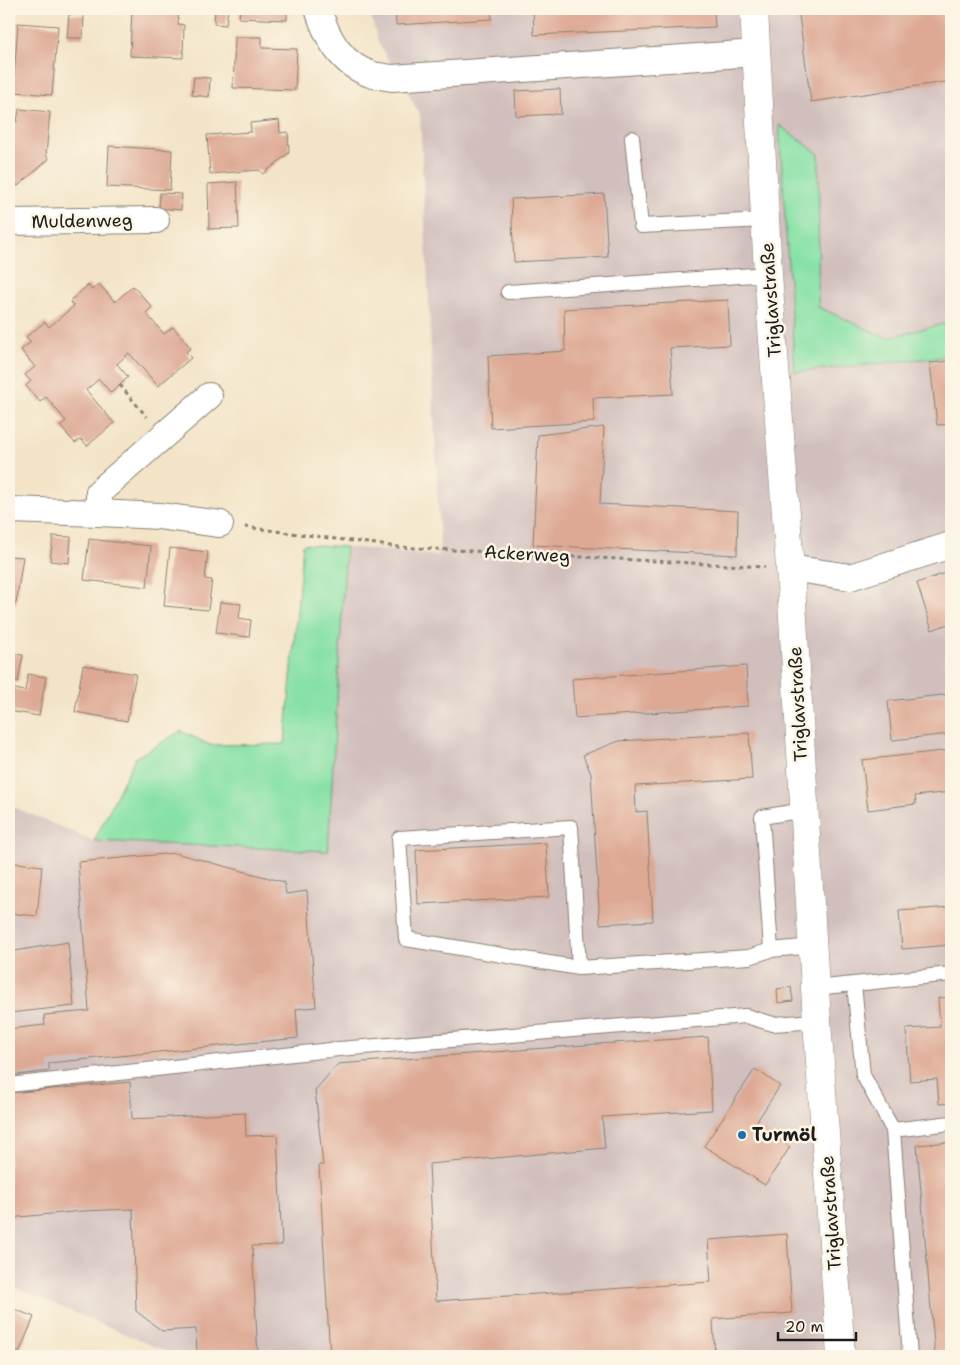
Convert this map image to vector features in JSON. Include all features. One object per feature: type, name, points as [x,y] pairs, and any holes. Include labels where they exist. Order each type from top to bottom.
[{"type":"street","points":[[318,9],[324,28],[339,54],[354,66],[372,74],[392,78],[756,53]]},
{"type":"street","name":"Triglavstraße","points":[[754,9],[768,274],[790,568],[817,1021],[841,1356]]},
{"type":"street","name":"Muldenweg","points":[[9,222],[156,220]]},
{"type":"street","points":[[99,513],[99,492],[209,396]]},
{"type":"street","points":[[9,510],[159,516],[220,524]]},
{"type":"street","points":[[790,568],[850,577],[951,545]]},
{"type":"lane","points":[[632,138],[641,226],[766,220]]},
{"type":"lane","points":[[508,292],[768,274]]},
{"type":"lane","points":[[770,950],[762,817],[804,810]]},
{"type":"lane","points":[[579,968],[571,826],[399,838],[406,939],[579,968],[749,957],[770,950],[813,946]]},
{"type":"lane","points":[[815,988],[951,974]]},
{"type":"lane","points":[[854,984],[863,1075],[893,1130],[910,1356]]},
{"type":"lane","points":[[9,1085],[339,1049],[736,1016],[746,1016],[773,1024],[817,1021]]},
{"type":"lane","points":[[893,1130],[951,1123]]},
{"type":"path","points":[[120,385],[164,436]]},
{"type":"path","name":"Ackerweg","points":[[220,524],[398,548],[790,568]]},
{"type":"shaded area","points":[[369,9],[951,9],[951,322],[887,338],[818,307],[819,154],[779,125],[795,372],[951,356],[951,1356],[177,1356],[9,1285],[9,805],[94,841],[328,850],[346,547],[438,556],[440,544],[420,114],[378,42]]},
{"type":"green space","points":[[779,125],[819,154],[818,307],[887,338],[951,322],[951,356],[795,372]]},
{"type":"green space","points":[[303,544],[346,547],[328,851],[94,841],[135,758],[181,731],[210,745],[285,744]]},
{"type":"building","points":[[132,9],[179,9],[178,24],[184,25],[183,58],[130,56]]},
{"type":"building","points":[[215,9],[228,9],[226,25],[214,24]]},
{"type":"building","points":[[240,9],[287,9],[287,20],[239,18]]},
{"type":"building","points":[[395,9],[491,9],[492,19],[396,25]]},
{"type":"building","points":[[533,9],[714,9],[715,27],[534,35]]},
{"type":"building","points":[[798,9],[951,9],[951,81],[811,102]]},
{"type":"building","points":[[69,14],[84,15],[83,38],[67,38]]},
{"type":"building","points":[[18,23],[58,26],[52,95],[13,92]]},
{"type":"building","points":[[235,37],[262,37],[262,48],[297,49],[295,90],[233,88]]},
{"type":"building","points":[[194,77],[210,78],[209,97],[192,95]]},
{"type":"building","points":[[560,89],[561,114],[516,116],[515,91]]},
{"type":"building","points":[[19,109],[50,112],[46,155],[49,159],[18,186],[14,181],[9,181],[9,113],[17,122]]},
{"type":"building","points":[[279,120],[280,133],[288,132],[289,153],[263,174],[259,170],[210,174],[207,135],[251,132],[250,123]]},
{"type":"building","points":[[109,146],[172,150],[170,190],[107,187]]},
{"type":"building","points":[[237,182],[239,228],[209,229],[208,184]]},
{"type":"building","points":[[160,193],[182,194],[181,210],[159,208]]},
{"type":"building","points":[[604,194],[608,257],[514,262],[511,199]]},
{"type":"building","points":[[99,284],[115,302],[133,286],[152,307],[146,313],[164,334],[173,327],[191,348],[186,352],[191,358],[158,386],[129,353],[117,364],[128,377],[111,393],[99,379],[86,390],[114,423],[87,446],[81,439],[75,443],[60,426],[66,421],[46,397],[40,402],[26,386],[31,381],[25,375],[35,367],[21,350],[31,342],[26,337],[45,322],[49,327],[74,306],[70,301],[88,285],[92,290]]},
{"type":"building","points":[[728,300],[730,345],[670,348],[673,394],[593,398],[594,422],[491,428],[488,356],[565,351],[564,309]]},
{"type":"building","points":[[951,361],[951,424],[937,425],[930,363]]},
{"type":"building","points":[[604,427],[600,504],[738,511],[737,555],[533,545],[538,435]]},
{"type":"building","points":[[53,536],[71,537],[69,563],[50,561]]},
{"type":"building","points":[[89,539],[151,546],[147,587],[84,580]]},
{"type":"building","points":[[170,548],[208,552],[205,579],[212,580],[208,610],[164,606]]},
{"type":"building","points":[[9,556],[23,557],[16,604],[9,603]]},
{"type":"building","points":[[951,571],[951,623],[932,630],[917,583]]},
{"type":"building","points":[[220,602],[241,604],[239,618],[251,620],[249,637],[216,633]]},
{"type":"building","points":[[9,653],[23,655],[18,682],[9,680]]},
{"type":"building","points":[[83,665],[136,674],[127,721],[75,712]]},
{"type":"building","points":[[746,666],[748,706],[575,718],[572,679]]},
{"type":"building","points":[[28,674],[46,677],[39,716],[9,711],[9,688],[25,691]]},
{"type":"building","points":[[951,694],[951,734],[892,740],[888,701]]},
{"type":"building","points":[[749,733],[752,779],[635,786],[636,812],[647,811],[653,921],[600,924],[591,774],[583,755],[619,741]]},
{"type":"building","points":[[951,750],[951,792],[915,796],[916,804],[868,810],[862,760]]},
{"type":"building","points":[[9,808],[15,809],[9,834]]},
{"type":"building","points":[[546,843],[549,897],[418,904],[416,850]]},
{"type":"building","points":[[175,853],[284,882],[286,894],[307,891],[316,1007],[296,1009],[298,1038],[49,1063],[49,1071],[9,1076],[9,1029],[45,1025],[44,1015],[89,1011],[78,862]]},
{"type":"building","points":[[9,862],[42,866],[37,916],[9,913]]},
{"type":"building","points":[[951,907],[951,945],[902,949],[899,911]]},
{"type":"building","points":[[68,942],[74,1006],[9,1013],[9,952]]},
{"type":"building","points":[[791,987],[793,1001],[778,1003],[777,989]]},
{"type":"building","points":[[951,997],[951,1103],[939,1104],[937,1079],[910,1081],[906,1029],[940,1027],[938,998]]},
{"type":"building","points":[[708,1037],[712,1110],[602,1117],[605,1148],[429,1164],[436,1301],[711,1282],[708,1240],[787,1234],[792,1313],[713,1319],[715,1356],[330,1356],[319,1165],[323,1165],[315,1090],[338,1064]]},
{"type":"building","name":"Turmöl","points":[[755,1069],[780,1086],[755,1124],[790,1147],[765,1185],[704,1146]]},
{"type":"building","points":[[130,1082],[132,1119],[245,1113],[246,1136],[277,1135],[282,1245],[252,1246],[258,1356],[197,1356],[196,1329],[162,1331],[136,1311],[133,1209],[82,1211],[9,1218],[9,1093]]},
{"type":"building","points":[[951,1142],[951,1356],[935,1356],[917,1145]]},
{"type":"building","points":[[9,1307],[34,1317],[19,1353],[9,1349]]},
{"type":"place","name":"Turmöl","points":[[742,1135]]}]
